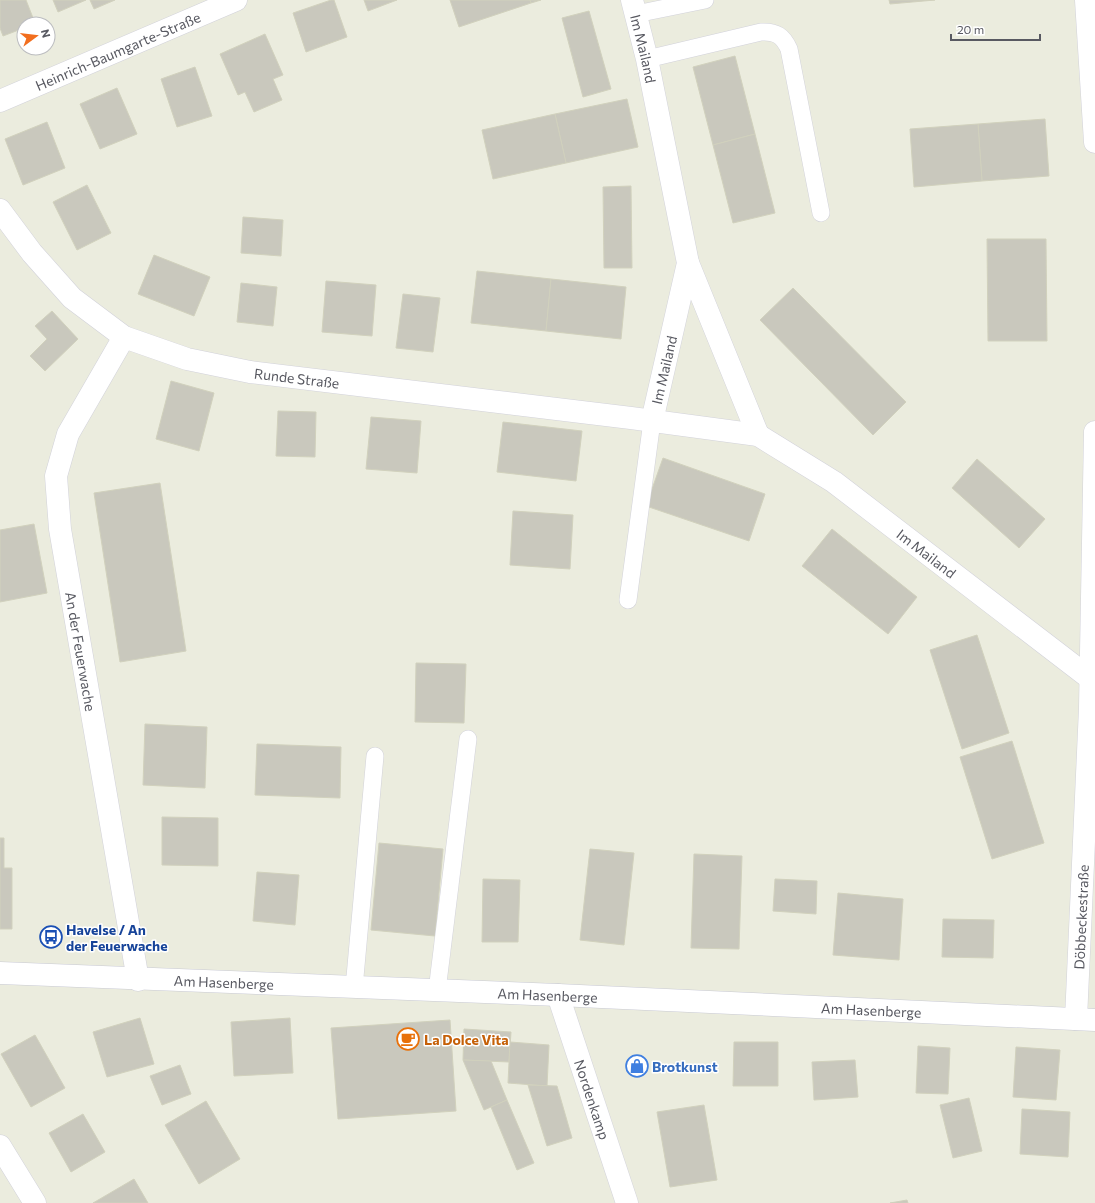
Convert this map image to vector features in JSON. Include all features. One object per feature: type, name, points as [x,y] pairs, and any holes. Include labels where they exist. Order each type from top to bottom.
[{"type":"street","name":"Heinrich-Baumgarte-Straße","points":[[0,101],[236,0]]},
{"type":"street","points":[[1086,0],[1095,142]]},
{"type":"street","name":"Im Mailand","points":[[634,7],[647,59],[688,262],[758,435]]},
{"type":"street","name":"Runde Straße","points":[[0,210],[32,253],[72,298],[124,337],[187,359],[250,372],[652,421]]},
{"type":"street","name":"Im Mailand","points":[[688,262],[652,421],[758,435],[834,482],[1091,679]]},
{"type":"street","name":"An der Feuerwache","points":[[124,337],[68,434],[56,476],[60,529],[138,980]]},
{"type":"street","name":"Döbbeckestraße","points":[[1086,1019],[1095,432]]},
{"type":"street","name":"Am Hasenberge","points":[[0,973],[138,980],[558,995],[1086,1019]]},
{"type":"street","name":"Nordenkamp","points":[[558,995],[627,1203]]},
{"type":"street","points":[[0,1146],[35,1203]]},
{"type":"lane","points":[[634,7],[705,0]]},
{"type":"lane","points":[[647,59],[761,32],[772,32],[780,35],[789,50],[821,213]]},
{"type":"lane","points":[[628,600],[652,421]]},
{"type":"lane","points":[[437,991],[468,739]]},
{"type":"lane","points":[[354,988],[375,756]]},
{"type":"building","points":[[0,0],[26,0],[32,16],[16,16],[16,31],[3,36],[0,28]]},
{"type":"building","points":[[53,0],[86,0],[58,12]]},
{"type":"building","points":[[90,0],[115,0],[94,9]]},
{"type":"building","points":[[334,0],[347,37],[306,52],[293,13]]},
{"type":"building","points":[[364,0],[397,0],[368,11]]},
{"type":"building","points":[[450,0],[530,0],[531,3],[459,27]]},
{"type":"building","points":[[530,0],[541,0],[531,3]]},
{"type":"building","points":[[889,0],[935,0],[890,4]]},
{"type":"building","points":[[589,11],[611,89],[583,97],[562,18]]},
{"type":"building","points":[[265,34],[283,75],[273,79],[282,100],[254,112],[245,92],[238,95],[220,54]]},
{"type":"building","points":[[735,56],[755,134],[713,145],[693,67]]},
{"type":"building","points":[[195,67],[212,116],[177,127],[161,79]]},
{"type":"building","points":[[117,88],[137,134],[100,149],[80,104]]},
{"type":"building","points":[[627,99],[638,147],[566,163],[555,114]]},
{"type":"building","points":[[555,114],[566,163],[493,179],[482,130]]},
{"type":"building","points":[[1045,119],[1049,176],[982,181],[978,124]]},
{"type":"building","points":[[47,122],[65,168],[23,185],[5,139]]},
{"type":"building","points":[[978,124],[982,181],[914,187],[910,129]]},
{"type":"building","points":[[755,134],[775,213],[733,223],[713,145]]},
{"type":"building","points":[[87,185],[111,233],[77,250],[53,202]]},
{"type":"building","points":[[631,186],[632,268],[604,268],[603,187]]},
{"type":"building","points":[[243,217],[283,220],[281,256],[241,253]]},
{"type":"building","points":[[987,239],[1046,239],[1047,341],[988,341]]},
{"type":"building","points":[[154,255],[210,277],[194,316],[138,294]]},
{"type":"building","points":[[477,271],[551,279],[546,331],[471,323]]},
{"type":"building","points":[[551,279],[626,287],[621,339],[546,331]]},
{"type":"building","points":[[326,281],[376,285],[372,336],[322,332]]},
{"type":"building","points":[[241,283],[277,287],[273,326],[237,322]]},
{"type":"building","points":[[793,288],[906,402],[873,435],[760,320]]},
{"type":"building","points":[[403,294],[440,298],[433,352],[396,348]]},
{"type":"building","points":[[52,311],[78,339],[45,371],[30,356],[47,339],[35,326]]},
{"type":"building","points":[[171,381],[214,393],[199,451],[156,439]]},
{"type":"building","points":[[278,411],[316,412],[315,457],[276,456]]},
{"type":"building","points":[[371,417],[421,421],[417,473],[366,469]]},
{"type":"building","points":[[503,422],[582,431],[576,481],[497,472]]},
{"type":"building","points":[[663,458],[765,494],[749,541],[646,506]]},
{"type":"building","points":[[977,459],[1045,519],[1019,548],[952,488]]},
{"type":"building","points":[[160,483],[186,651],[120,662],[94,493]]},
{"type":"building","points":[[513,511],[573,515],[570,569],[510,565]]},
{"type":"building","points":[[34,524],[47,593],[0,602],[0,530]]},
{"type":"building","points":[[832,529],[917,597],[888,634],[802,566]]},
{"type":"building","points":[[977,635],[1009,733],[962,749],[930,650]]},
{"type":"building","points":[[416,663],[466,664],[464,723],[415,722]]},
{"type":"building","points":[[145,724],[207,727],[205,788],[143,785]]},
{"type":"building","points":[[1012,741],[1044,843],[992,859],[960,757]]},
{"type":"building","points":[[257,744],[341,747],[340,798],[255,795]]},
{"type":"building","points":[[162,817],[218,818],[218,866],[162,865]]},
{"type":"building","points":[[0,838],[4,838],[4,868],[12,868],[12,929],[0,929]]},
{"type":"building","points":[[379,843],[443,849],[435,936],[371,930]]},
{"type":"building","points":[[590,849],[634,853],[624,945],[580,940]]},
{"type":"building","points":[[694,854],[742,856],[739,949],[691,948]]},
{"type":"building","points":[[257,872],[299,875],[295,925],[253,921]]},
{"type":"building","points":[[483,879],[520,880],[518,942],[482,942]]},
{"type":"building","points":[[775,879],[817,881],[816,914],[773,911]]},
{"type":"building","points":[[838,893],[903,899],[899,960],[833,955]]},
{"type":"building","points":[[943,919],[994,920],[993,958],[942,957]]},
{"type":"building","points":[[140,1018],[154,1064],[107,1077],[93,1032]]},
{"type":"building","points":[[290,1018],[293,1073],[234,1076],[231,1022]]},
{"type":"building","points":[[450,1020],[456,1111],[338,1119],[331,1028]]},
{"type":"building","points":[[464,1029],[511,1032],[509,1062],[463,1060]]},
{"type":"building","points":[[35,1035],[65,1088],[31,1107],[1,1054]]},
{"type":"building","points":[[510,1042],[549,1045],[547,1086],[508,1083]]},
{"type":"building","points":[[734,1042],[778,1042],[778,1086],[733,1086]]},
{"type":"building","points":[[918,1046],[950,1048],[948,1094],[916,1093]]},
{"type":"building","points":[[1016,1047],[1060,1050],[1056,1100],[1013,1097]]},
{"type":"building","points":[[463,1060],[491,1061],[507,1100],[484,1110]]},
{"type":"building","points":[[855,1060],[858,1097],[814,1100],[812,1062]]},
{"type":"building","points":[[180,1065],[191,1094],[162,1105],[150,1076]]},
{"type":"building","points":[[528,1085],[557,1086],[572,1138],[547,1146]]},
{"type":"building","points":[[969,1098],[982,1151],[953,1158],[940,1105]]},
{"type":"building","points":[[507,1100],[534,1163],[517,1170],[491,1107]]},
{"type":"building","points":[[206,1101],[240,1159],[199,1184],[165,1125]]},
{"type":"building","points":[[704,1105],[717,1180],[670,1187],[657,1112]]},
{"type":"building","points":[[1022,1109],[1070,1112],[1068,1157],[1020,1154]]},
{"type":"building","points":[[83,1114],[105,1152],[71,1172],[49,1133]]},
{"type":"building","points":[[134,1179],[148,1203],[93,1203]]},
{"type":"building","points":[[907,1200],[908,1203],[890,1203]]},
{"type":"place","name":"Havelse / An der Feuerwache","points":[[51,937]]},
{"type":"place","name":"La Dolce Vita","points":[[408,1039]]},
{"type":"place","name":"Brotkunst","points":[[637,1066]]}]
